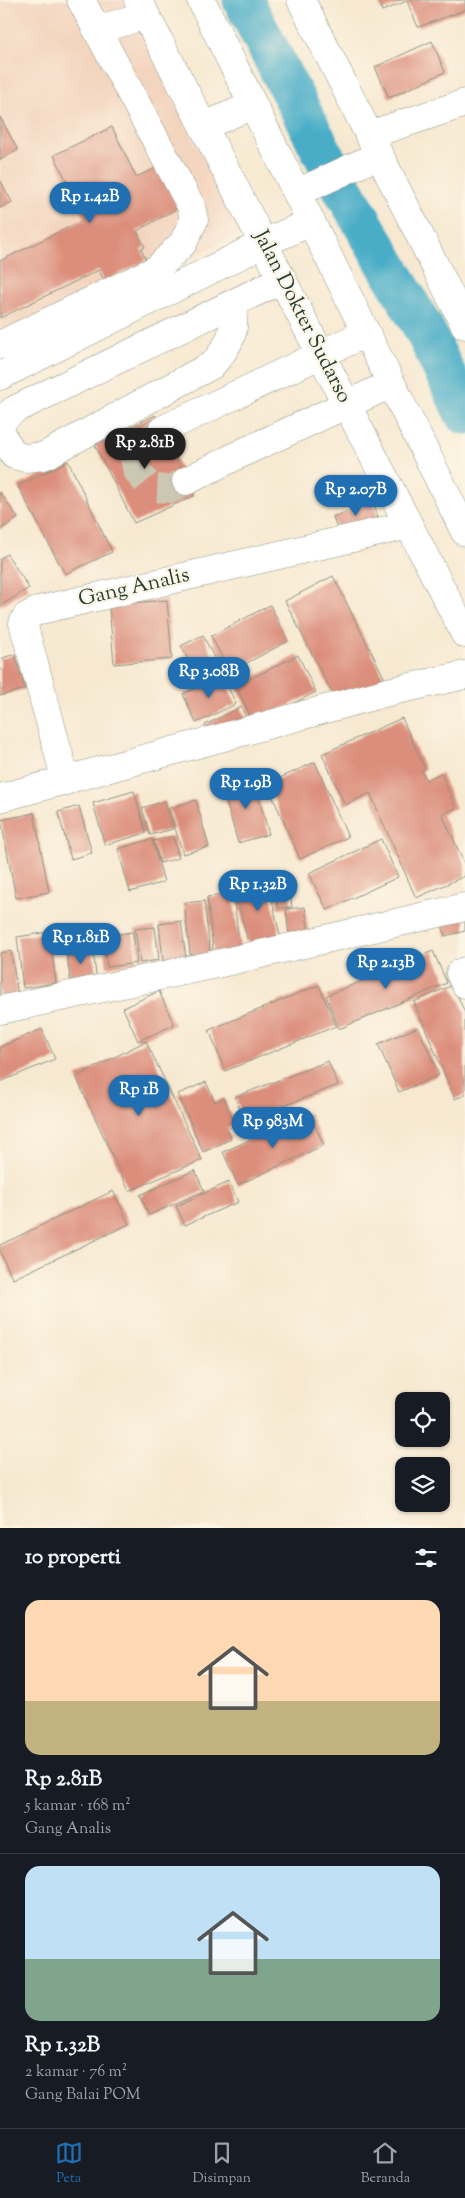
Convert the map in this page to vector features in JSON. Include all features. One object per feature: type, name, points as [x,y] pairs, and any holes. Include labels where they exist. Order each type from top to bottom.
[{"type":"street","points":[[0,345],[156,268],[183,243],[194,220],[191,206],[81,0]]},
{"type":"street","points":[[201,0],[253,105],[308,188],[311,222],[465,532]]},
{"type":"street","points":[[301,0],[465,325]]},
{"type":"street","points":[[97,30],[142,8]]},
{"type":"street","name":"Jalan Dokter Sudarso","points":[[142,8],[465,634]]},
{"type":"street","points":[[308,188],[354,167],[374,145],[465,103]]},
{"type":"street","points":[[204,126],[253,105]]},
{"type":"street","points":[[0,376],[264,243],[311,222]]},
{"type":"street","points":[[232,304],[235,329],[223,353],[212,365],[44,456],[25,458],[14,455],[1,434],[1,421],[14,410],[282,279]]},
{"type":"street","points":[[162,430],[366,333]]},
{"type":"street","points":[[186,481],[246,451],[392,384]]},
{"type":"street","name":"Gang Analis","points":[[66,781],[23,623],[27,616],[40,610],[409,524]]},
{"type":"street","points":[[0,798],[381,694],[465,675]]},
{"type":"street","points":[[0,1010],[221,963],[465,907]]},
{"type":"street","points":[[465,971],[460,973],[465,984]]},
{"type":"shaded area","points":[[0,0],[123,0],[241,233],[0,352]]},
{"type":"building","points":[[378,0],[465,0],[465,10],[418,27],[407,1],[382,11]]},
{"type":"building","points":[[432,41],[445,72],[389,98],[375,67]]},
{"type":"building","points":[[0,117],[18,150],[0,160]]},
{"type":"building","points":[[112,127],[136,177],[158,167],[178,208],[137,231],[145,247],[141,249],[146,260],[104,281],[99,270],[0,318],[0,261],[85,219],[54,155]]},
{"type":"building","points":[[0,180],[12,202],[0,208]]},
{"type":"building","points":[[155,415],[194,496],[134,523],[95,445]]},
{"type":"building","points":[[68,461],[112,552],[65,574],[18,486]]},
{"type":"building","points":[[0,492],[18,518],[0,530]]},
{"type":"building","points":[[373,502],[378,517],[338,532],[333,517]]},
{"type":"building","points":[[7,554],[29,588],[0,606],[0,559]]},
{"type":"building","points":[[333,576],[385,679],[337,703],[285,601]]},
{"type":"building","points":[[167,600],[172,659],[114,664],[109,605]]},
{"type":"building","points":[[270,605],[288,641],[230,672],[211,636]]},
{"type":"building","points":[[203,635],[218,666],[198,677],[181,646]]},
{"type":"building","points":[[15,654],[25,689],[0,696],[0,659]]},
{"type":"building","points":[[298,655],[316,692],[254,723],[236,686]]},
{"type":"building","points":[[223,676],[236,704],[196,723],[183,694]]},
{"type":"building","points":[[241,707],[248,722],[212,740],[205,725]]},
{"type":"building","points":[[402,718],[425,769],[422,771],[426,780],[441,773],[456,808],[442,814],[465,865],[465,876],[416,898],[370,793],[345,805],[322,754]]},
{"type":"building","points":[[315,762],[348,837],[300,859],[267,784]]},
{"type":"building","points":[[253,778],[269,834],[238,843],[222,787]]},
{"type":"building","points":[[134,791],[146,833],[105,845],[93,803]]},
{"type":"building","points":[[196,800],[209,847],[183,854],[169,808]]},
{"type":"building","points":[[165,801],[173,829],[150,835],[142,808]]},
{"type":"building","points":[[79,806],[92,853],[71,859],[58,812]]},
{"type":"building","points":[[34,813],[49,892],[16,898],[1,820]]},
{"type":"building","points":[[173,836],[179,858],[160,863],[153,841]]},
{"type":"building","points":[[152,839],[164,882],[130,892],[118,849]]},
{"type":"building","points":[[381,839],[398,877],[327,910],[309,873]]},
{"type":"building","points":[[288,876],[292,907],[278,908],[274,878]]},
{"type":"building","points":[[268,881],[280,936],[248,943],[235,889]]},
{"type":"building","points":[[233,894],[241,955],[214,958],[207,897]]},
{"type":"building","points":[[204,901],[211,959],[191,961],[184,903]]},
{"type":"building","points":[[305,907],[310,941],[290,943],[286,909]]},
{"type":"building","points":[[465,910],[465,931],[445,936],[440,916]]},
{"type":"building","points":[[181,921],[187,966],[164,969],[159,924]]},
{"type":"building","points":[[155,927],[159,960],[140,963],[135,929]]},
{"type":"building","points":[[49,932],[56,983],[23,988],[17,937]]},
{"type":"building","points":[[133,932],[137,963],[107,967],[103,936]]},
{"type":"building","points":[[92,944],[97,982],[71,986],[66,947]]},
{"type":"building","points":[[11,951],[18,996],[0,999],[0,953]]},
{"type":"building","points":[[433,951],[447,983],[339,1029],[326,996]]},
{"type":"building","points":[[319,985],[336,1026],[225,1071],[209,1030]]},
{"type":"building","points":[[453,985],[465,1013],[465,1095],[455,1099],[414,1002]]},
{"type":"building","points":[[159,991],[174,1025],[138,1041],[123,1008]]},
{"type":"building","points":[[418,1027],[439,1075],[399,1092],[378,1044]]},
{"type":"building","points":[[42,1029],[55,1059],[0,1082],[0,1047]]},
{"type":"building","points":[[146,1041],[202,1160],[129,1191],[76,1077]]},
{"type":"building","points":[[328,1061],[338,1085],[244,1121],[235,1097]]},
{"type":"building","points":[[206,1082],[215,1102],[224,1098],[235,1125],[227,1129],[231,1139],[203,1152],[178,1094]]},
{"type":"building","points":[[309,1113],[324,1145],[238,1185],[223,1152]]},
{"type":"building","points":[[195,1170],[204,1191],[149,1215],[140,1195]]},
{"type":"building","points":[[229,1182],[238,1202],[185,1225],[176,1206]]},
{"type":"building","points":[[113,1191],[129,1224],[13,1279],[0,1252],[0,1245]]},
{"type":"waterway","points":[[243,0],[328,163],[424,329],[465,414]]},
{"type":"tunnel","points":[[162,430],[141,443],[133,454],[137,471],[151,488],[171,489],[186,481]]}]
